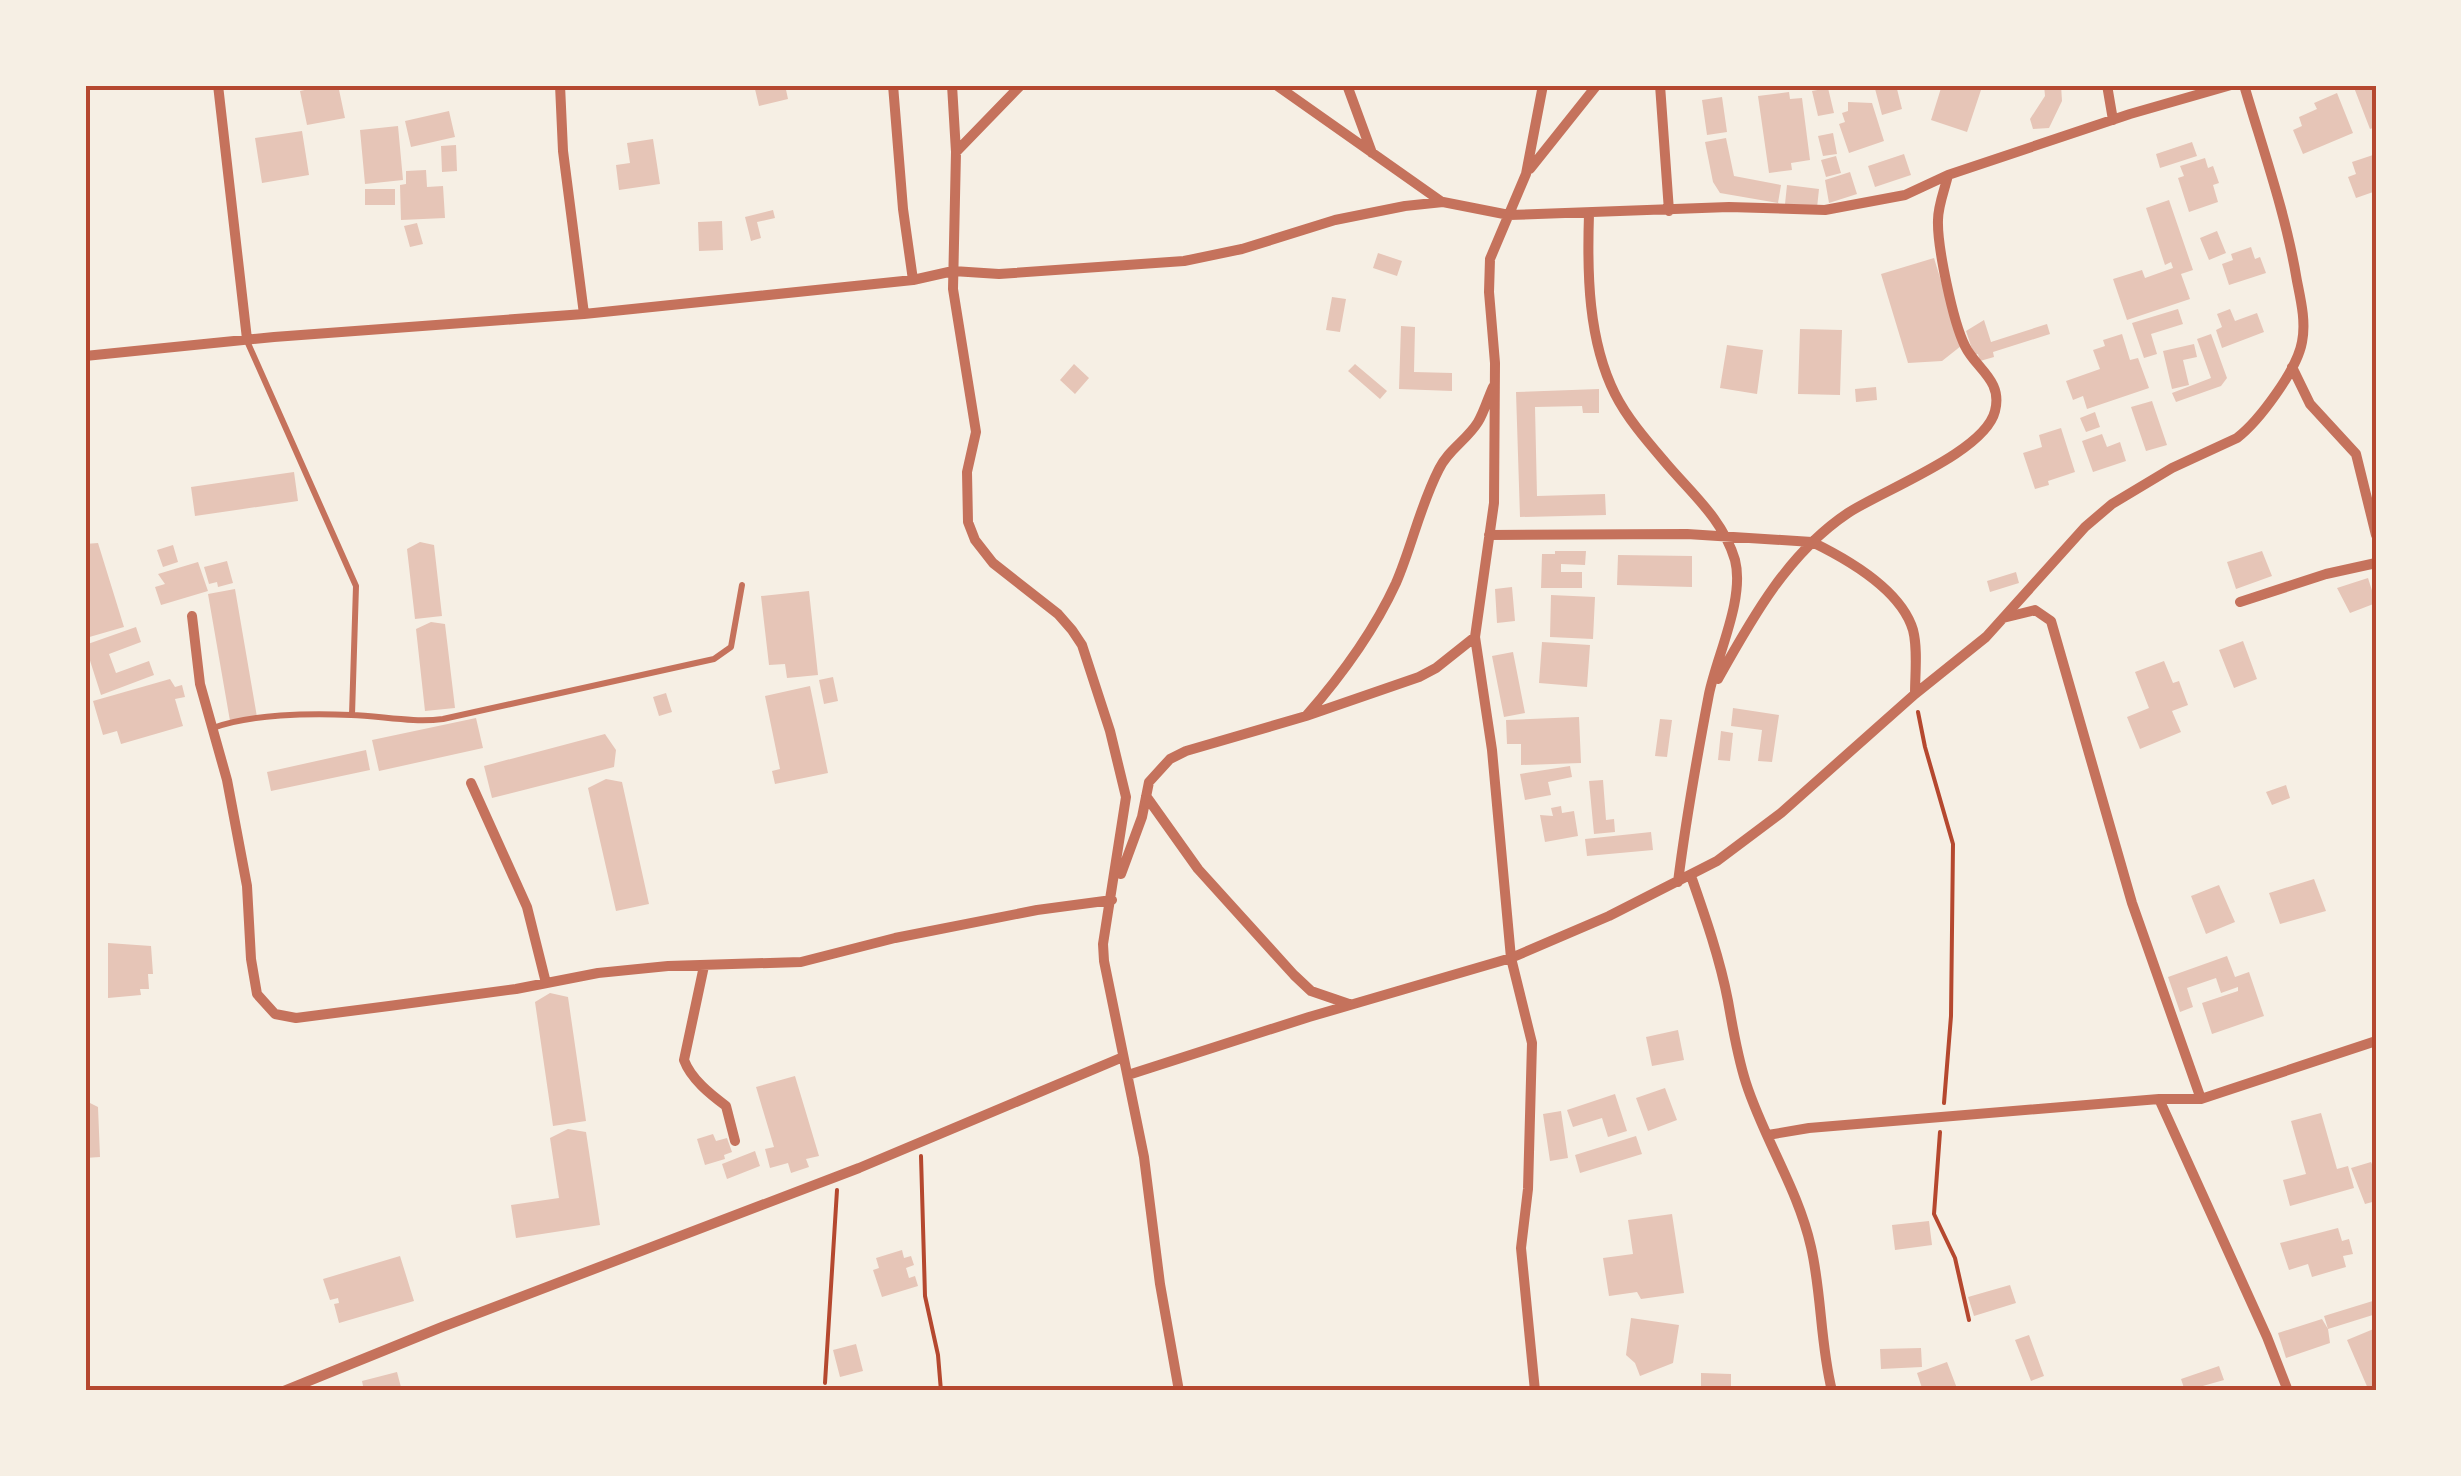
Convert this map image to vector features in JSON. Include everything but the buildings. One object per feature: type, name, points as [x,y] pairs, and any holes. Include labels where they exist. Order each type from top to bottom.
[{"type":"street","points":[[218,85],[247,340]]},
{"type":"street","points":[[560,85],[563,151],[584,314]]},
{"type":"street","points":[[893,85],[903,209],[914,280]]},
{"type":"street","points":[[952,85],[956,152],[955,304],[976,432],[967,472],[968,522],[975,540],[993,563],[1058,614],[1082,645],[1110,731],[1126,797],[1103,944],[1104,961],[1144,1157],[1160,1284],[1180,1391]]},
{"type":"street","points":[[956,152],[1022,85]]},
{"type":"street","points":[[1276,85],[1443,202]]},
{"type":"street","points":[[1347,85],[1373,154]]},
{"type":"street","points":[[1535,1391],[1522,1248],[1528,1189],[1532,1043],[1511,958],[1492,750],[1475,637],[1494,503],[1490,259],[1526,174],[1543,85]]},
{"type":"street","points":[[1526,174],[1597,85]]},
{"type":"street","points":[[1660,85],[1669,211]]},
{"type":"street","points":[[2107,85],[2114,120]]},
{"type":"street","points":[[85,356],[584,314],[914,280],[953,272],[999,274],[1184,261],[1242,250],[1335,220],[1443,202],[1509,215],[1729,208],[1825,210],[1905,195],[1948,175],[2230,85]]},
{"type":"street","points":[[1128,1076],[1350,1004],[1511,958],[1560,939],[1717,861],[1781,813],[1915,694],[1986,637],[2084,527],[2112,504],[2250,428],[2292,367],[2302,344],[2303,315],[2280,201],[2244,85]]},
{"type":"street","points":[[1710,692],[1786,569],[1812,542],[1845,515],[1939,465],[1984,429],[1995,413],[1993,380],[1963,343],[1938,236],[1938,215],[1948,175]]},
{"type":"street","points":[[1589,214],[1590,301],[1615,395],[1665,462],[1715,518],[1734,560],[1736,598],[1693,773],[1678,882]]},
{"type":"street","points":[[2292,367],[2310,404],[2356,454],[2376,535]]},
{"type":"street","points":[[1306,716],[1344,672],[1372,630],[1398,580],[1436,472],[1479,421],[1495,381]]},
{"type":"street","points":[[1489,535],[1687,534],[1812,542],[1880,586],[1901,607],[1913,630],[1915,694]]},
{"type":"street","points":[[2240,602],[2326,574],[2376,563]]},
{"type":"street","points":[[2002,619],[2036,610],[2051,621],[2132,903],[2200,1098]]},
{"type":"street","points":[[192,616],[200,684],[227,780],[247,886],[257,994],[275,1014],[296,1018],[598,973],[822,959],[895,938],[1112,898]]},
{"type":"street","points":[[1112,898],[1142,817],[1149,782],[1157,771],[1186,751],[1419,677],[1475,637]]},
{"type":"street","points":[[471,783],[527,907],[546,983]]},
{"type":"street","points":[[1146,796],[1198,869],[1294,975],[1311,990],[1350,1004]]},
{"type":"street","points":[[1691,876],[1728,1000],[1732,1036],[1748,1088],[1791,1184],[1811,1244],[1818,1279],[1822,1352],[1832,1391]]},
{"type":"street","points":[[704,966],[684,1060],[688,1070],[726,1106],[735,1142]]},
{"type":"street","points":[[1768,1135],[1809,1128],[2200,1098],[2376,1041]]},
{"type":"street","points":[[284,1391],[838,1176],[1123,1057]]},
{"type":"street","points":[[2159,1099],[2288,1391]]},
{"type":"lane","points":[[247,340],[356,586],[352,715]]},
{"type":"lane","points":[[212,729],[230,722],[352,715],[419,722],[443,719],[714,658],[730,647],[742,585]]},
{"type":"path","points":[[1915,694],[1924,746],[1953,844],[1952,1016],[1934,1214],[1956,1258],[1969,1320]]},
{"type":"path","points":[[922,1141],[925,1296],[938,1355],[941,1391]]},
{"type":"path","points":[[825,1382],[838,1176]]}]
